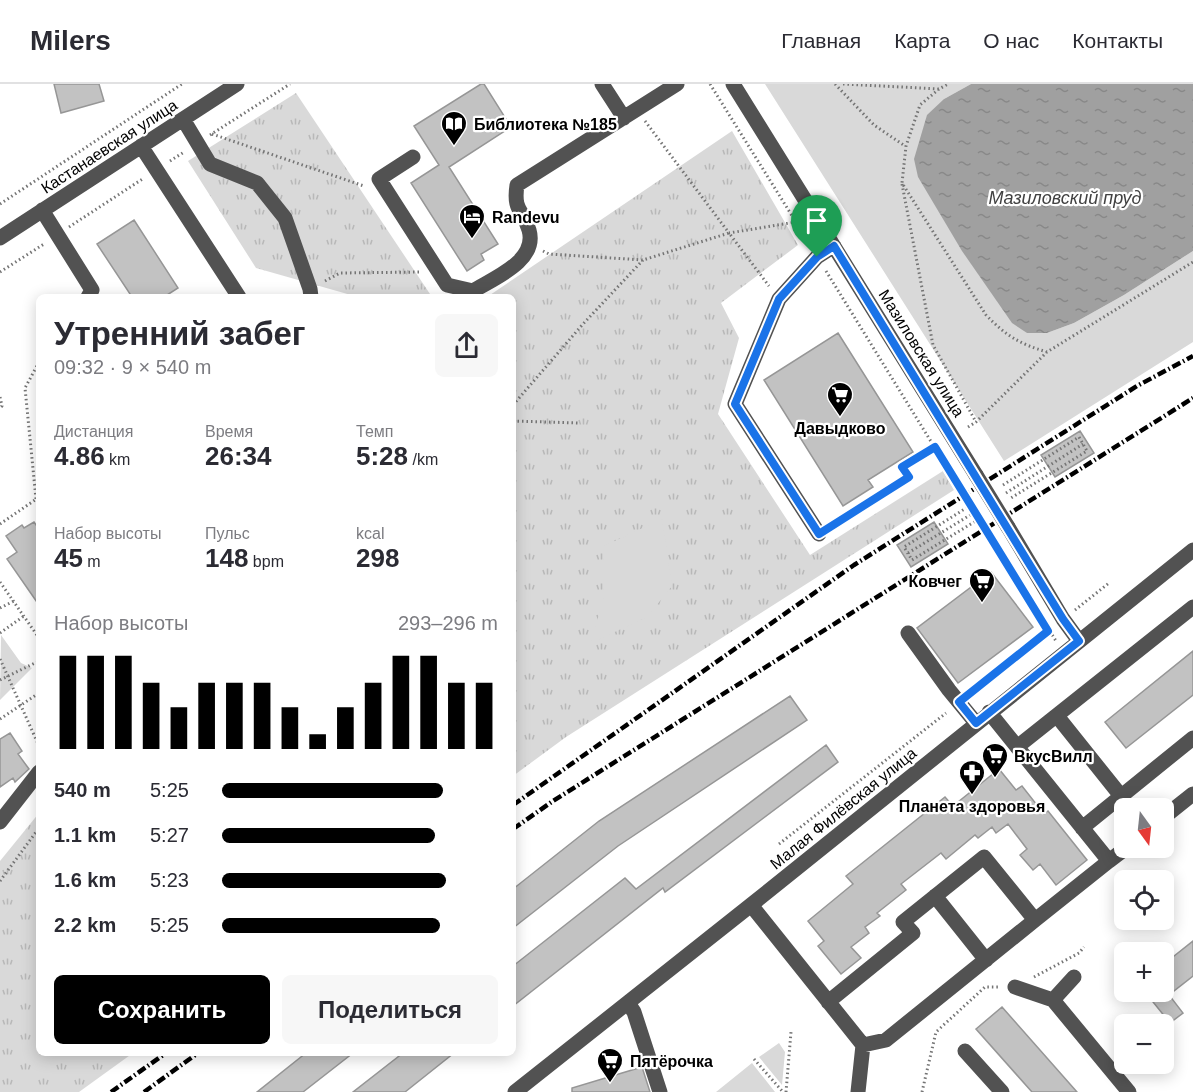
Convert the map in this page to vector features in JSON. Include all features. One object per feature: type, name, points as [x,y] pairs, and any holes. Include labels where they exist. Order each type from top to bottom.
[{"type":"street","points":[[602,84],[630,114]]},
{"type":"street","points":[[413,157],[379,179],[447,285],[473,291],[522,260],[530,246],[529,230],[515,201],[517,185],[677,84]]},
{"type":"street","name":"Мазиловская улица","points":[[733,84],[1063,619],[1079,641]]},
{"type":"street","name":"Кастанаевская улица","points":[[0,238],[232,85]]},
{"type":"street","points":[[183,119],[210,164],[257,183],[285,218],[311,293]]},
{"type":"street","points":[[141,146],[237,294]]},
{"type":"street","points":[[42,210],[91,294]]},
{"type":"street","points":[[819,534],[735,404],[779,299],[817,257],[834,246]]},
{"type":"street","name":"Малая Филёвская улица","points":[[521,1090],[1193,550]]},
{"type":"street","points":[[1017,747],[1193,607]]},
{"type":"street","points":[[908,633],[976,723]]},
{"type":"street","points":[[989,712],[1108,861]]},
{"type":"street","points":[[1057,716],[1121,796]]},
{"type":"street","points":[[1082,828],[1193,738]]},
{"type":"street","points":[[0,822],[36,776]]},
{"type":"street","points":[[1174,809],[1193,794]]},
{"type":"street","points":[[828,1002],[913,933],[903,922],[984,857],[1035,920]]},
{"type":"street","points":[[863,1045],[885,1040],[1114,857]]},
{"type":"street","points":[[935,896],[986,960]]},
{"type":"street","points":[[751,905],[863,1045],[858,1092]]},
{"type":"street","points":[[1053,1000],[1074,977]]},
{"type":"street","points":[[1015,987],[1053,1000],[1129,1092]]},
{"type":"street","points":[[628,1003],[634,1011],[660,1092]]},
{"type":"street","points":[[965,1051],[1002,1092]]},
{"type":"path","points":[[0,204],[182,84]]},
{"type":"path","points":[[710,84],[1048,631],[1065,652]]},
{"type":"path","points":[[835,84],[874,125],[906,146]]},
{"type":"path","points":[[843,84],[939,89]]},
{"type":"path","points":[[948,84],[920,105],[906,146],[902,183],[933,345],[976,422]]},
{"type":"path","points":[[630,114],[729,234],[779,299]]},
{"type":"path","points":[[212,134],[389,195]]},
{"type":"path","points":[[902,183],[986,315],[1001,330],[1022,344],[1047,352]]},
{"type":"path","points":[[530,246],[549,255],[643,260],[729,234],[796,222]]},
{"type":"path","points":[[516,402],[583,324],[643,260]]},
{"type":"path","points":[[968,427],[976,422],[1047,352],[1193,262]]},
{"type":"path","points":[[311,293],[340,273],[419,273]]},
{"type":"path","points":[[0,525],[36,499],[25,388],[36,368]]},
{"type":"path","points":[[0,397],[2,406],[0,408]]},
{"type":"path","points":[[516,421],[579,423]]},
{"type":"path","points":[[1003,485],[1079,438],[1083,444],[1087,451],[1011,498]]},
{"type":"path","points":[[1048,466],[1083,444]]},
{"type":"path","points":[[819,534],[909,477],[902,467],[935,447]]},
{"type":"path","points":[[971,505],[904,547],[912,560],[979,519]]},
{"type":"path","points":[[908,554],[941,533]]},
{"type":"path","points":[[0,582],[36,634]]},
{"type":"path","points":[[779,844],[1110,584]]},
{"type":"path","points":[[0,608],[14,601]]},
{"type":"path","points":[[0,633],[24,616]]},
{"type":"path","points":[[0,659],[36,739]]},
{"type":"path","points":[[0,680],[36,662]]},
{"type":"path","points":[[0,719],[36,695]]},
{"type":"path","points":[[0,881],[36,832]]},
{"type":"path","points":[[922,1092],[936,1032],[985,987],[1015,987],[1079,953],[1084,947]]},
{"type":"path","points":[[784,1092],[791,1032]]},
{"type":"path","points":[[754,1059],[784,1092]]},
{"type":"green space","points":[[765,84],[971,84],[944,99],[1027,333],[1047,333],[1074,323],[1124,295],[1193,251],[1193,342],[1004,461]]},
{"type":"green space","points":[[296,93],[430,294],[347,294],[256,268],[188,161]]},
{"type":"green space","points":[[732,131],[798,245],[721,303],[739,338],[718,414],[810,555],[943,471],[954,490],[566,737],[516,774],[516,294],[491,294]]},
{"type":"green space","points":[[662,519],[672,586],[647,617],[591,643],[604,596],[604,546]]},
{"type":"green space","points":[[1,635],[21,663],[32,668],[0,700]]},
{"type":"green space","points":[[36,817],[36,1056],[129,1056],[79,1092],[0,1092],[0,861]]},
{"type":"green space","points":[[779,1043],[785,1052],[782,1085],[759,1057]]},
{"type":"green space","points":[[752,1063],[775,1092],[716,1092]]},
{"type":"water","name":"Мазиловский пруд","points":[[971,84],[1193,84],[1193,251],[1124,295],[1074,323],[1047,333],[1027,333],[1012,323],[962,251],[918,177],[914,159],[927,115],[944,99]]},
{"type":"building","points":[[54,84],[99,84],[104,101],[61,113]]},
{"type":"building","points":[[484,84],[511,127],[449,167],[498,244],[481,254],[484,260],[467,271],[411,183],[439,165],[414,126]]},
{"type":"building","points":[[134,220],[178,288],[169,294],[130,294],[97,244]]},
{"type":"building","name":"Давыдково","points":[[838,333],[913,452],[868,480],[873,487],[843,506],[764,380]]},
{"type":"building","points":[[1080,431],[1094,453],[1055,477],[1041,455]]},
{"type":"building","points":[[34,522],[36,525],[36,601],[7,559],[17,552],[6,536],[22,525],[24,528]]},
{"type":"building","points":[[934,522],[948,544],[911,567],[897,545]]},
{"type":"building","name":"Ковчег","points":[[991,572],[1033,627],[958,683],[917,628]]},
{"type":"building","points":[[1193,651],[1193,695],[1126,748],[1105,722]]},
{"type":"building","points":[[790,696],[807,720],[618,846],[516,926],[516,887],[599,821]]},
{"type":"building","points":[[10,733],[22,751],[18,754],[29,769],[15,782],[13,778],[0,787],[0,739]]},
{"type":"building","points":[[826,745],[838,762],[665,892],[663,888],[516,1004],[516,964],[625,878],[636,889]]},
{"type":"building","points":[[999,769],[1016,790],[1022,786],[1044,814],[1048,811],[1087,860],[1056,885],[1040,864],[1033,870],[1020,855],[1027,849],[1008,824],[996,833],[992,827],[978,838],[975,835],[946,859],[941,853],[901,884],[906,890],[877,913],[880,916],[865,927],[869,933],[851,947],[861,958],[841,974],[818,946],[824,941],[808,921],[853,884],[846,876],[945,797],[953,806]]},
{"type":"building","points":[[1193,941],[1193,976],[1174,991],[1174,956]]},
{"type":"building","points":[[1174,1001],[1183,1013],[1174,1020],[1174,1014],[1163,1014],[1153,1002]]},
{"type":"building","points":[[1002,1007],[1077,1092],[1032,1092],[976,1029]]},
{"type":"building","points":[[302,1056],[349,1056],[303,1092],[257,1092]]},
{"type":"building","points":[[399,1056],[450,1056],[405,1092],[353,1092]]},
{"type":"building","points":[[642,1067],[650,1092],[572,1092],[572,1088]]},
{"type":"railway","points":[[516,803],[854,565],[1137,386],[1193,356]]},
{"type":"railway","points":[[516,827],[553,801],[1193,398]]},
{"type":"railway","points":[[111,1092],[162,1056]]},
{"type":"railway","points":[[144,1092],[194,1056]]},
{"type":"place","name":"Библиотека №185","points":[[454,147]]},
{"type":"place","name":"Randevu","points":[[472,240]]},
{"type":"place","name":"Давыдково","points":[[840,418]]},
{"type":"place","name":"Ковчег","points":[[982,604]]},
{"type":"place","name":"ВкусВилл","points":[[995,779]]},
{"type":"place","name":"Планета здоровья","points":[[972,796]]},
{"type":"place","name":"Пятёрочка","points":[[610,1084]]},
{"type":"route","points":[[834,246],[1063,619],[1079,641],[976,723],[959,702],[1048,631],[935,447],[902,467],[909,477],[819,534],[735,404],[779,299],[817,257],[834,246]]}]
